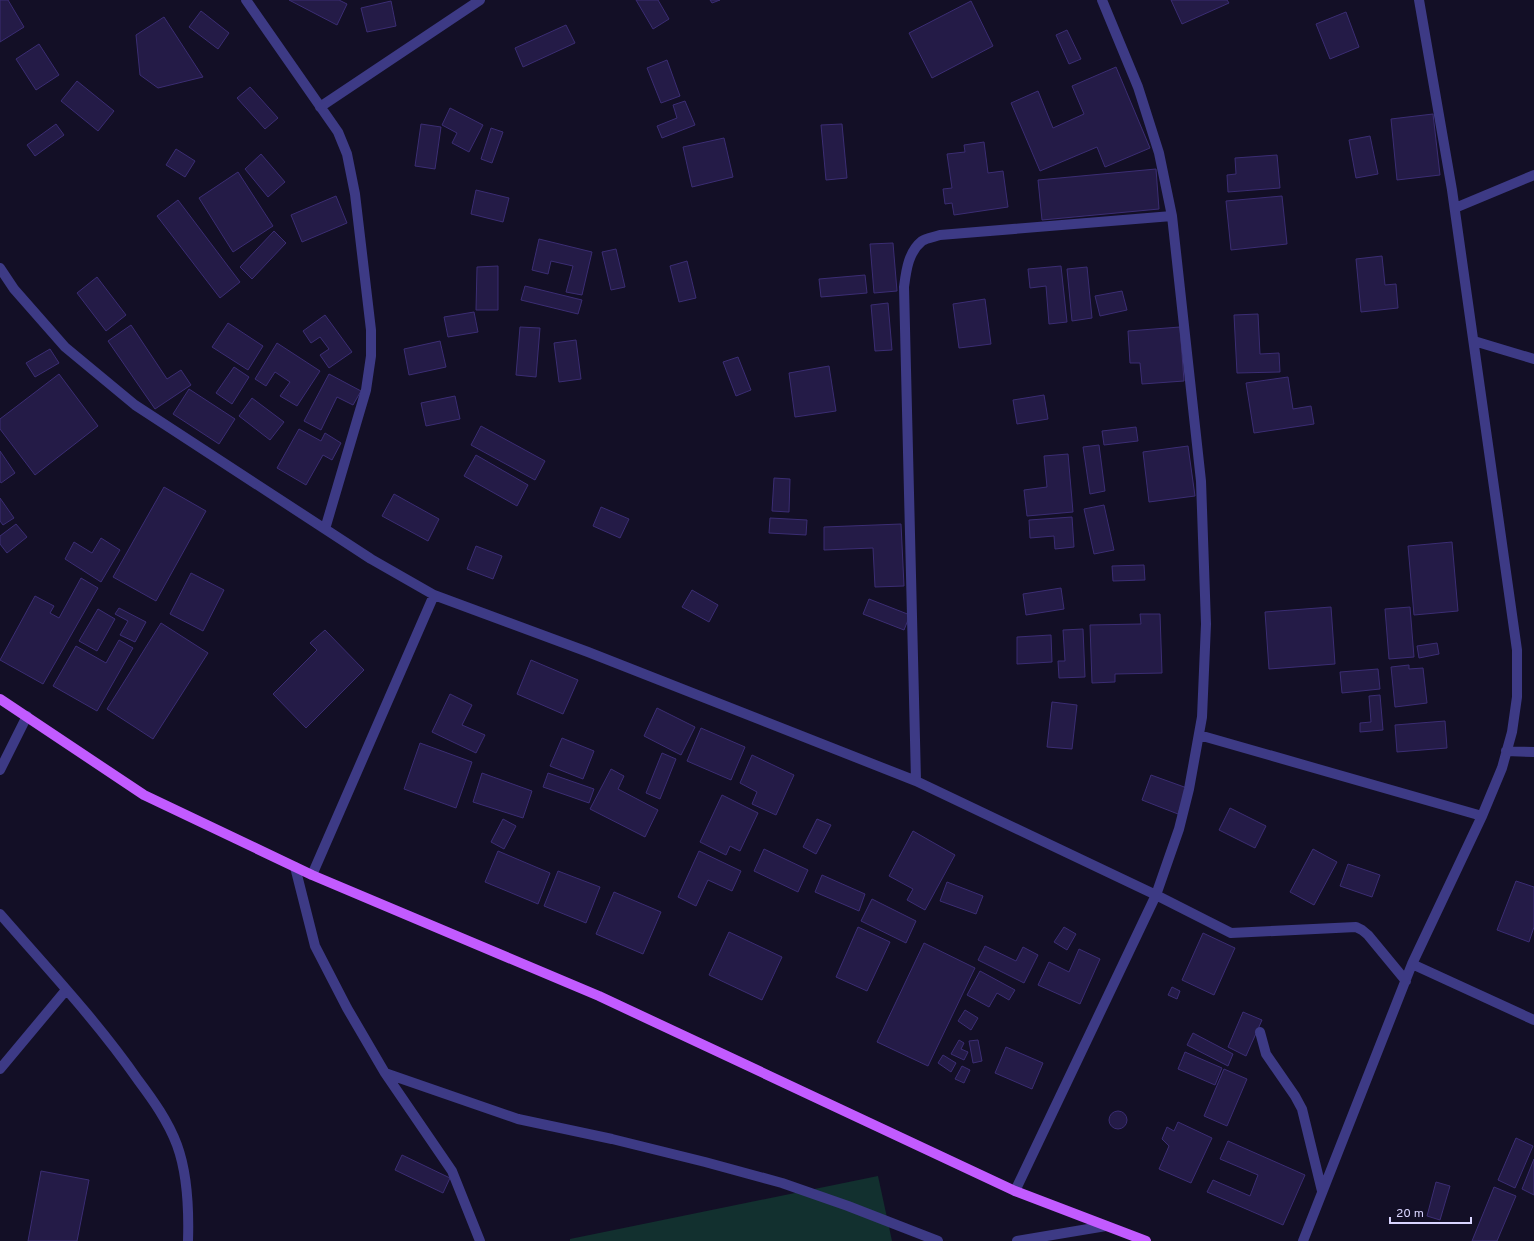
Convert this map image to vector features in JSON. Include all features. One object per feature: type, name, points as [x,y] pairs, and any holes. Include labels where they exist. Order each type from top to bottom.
[{"type":"main road","points":[[0,699],[144,795],[295,867],[600,996],[1015,1191],[1146,1241]]},
{"type":"street","points":[[246,0],[338,132],[347,154],[355,194],[371,330],[371,356],[366,390],[325,529]]},
{"type":"street","points":[[320,107],[480,0]]},
{"type":"street","points":[[1015,1191],[1156,895],[1179,828],[1189,789],[1202,717],[1206,624],[1201,481],[1172,216],[1159,153],[1138,87],[1102,0]]},
{"type":"street","points":[[1303,1241],[1412,964],[1482,816],[1502,768],[1512,732],[1517,697],[1517,650],[1474,341],[1455,208],[1418,0]]},
{"type":"street","points":[[1455,208],[1534,176]]},
{"type":"street","points":[[916,781],[904,288],[906,270],[910,259],[915,248],[922,241],[940,235],[1172,216]]},
{"type":"street","points":[[0,268],[14,288],[65,347],[135,405],[371,559],[434,595],[588,652],[916,781],[1156,895],[1231,933],[1356,927],[1368,935],[1406,980]]},
{"type":"street","points":[[1474,341],[1534,359]]},
{"type":"street","points":[[312,875],[434,595]]},
{"type":"street","points":[[0,770],[27,716]]},
{"type":"street","points":[[1199,735],[1482,816]]},
{"type":"street","points":[[1506,751],[1534,752]]},
{"type":"street","points":[[295,867],[315,946],[347,1008],[385,1073],[452,1170],[480,1241]]},
{"type":"street","points":[[0,914],[122,1057],[161,1112],[177,1145],[185,1172],[189,1213],[188,1241]]},
{"type":"street","points":[[1412,964],[1534,1020]]},
{"type":"street","points":[[0,1069],[66,990]]},
{"type":"street","points":[[1260,1032],[1266,1054],[1295,1096],[1302,1109],[1322,1191]]},
{"type":"street","points":[[385,1073],[518,1119],[612,1139],[782,1183],[848,1206],[898,1227],[938,1241]]},
{"type":"street","points":[[1017,1241],[1106,1226]]},
{"type":"green space","points":[[878,1176],[892,1241],[570,1241],[570,1239]]},
{"type":"building","points":[[0,0],[8,0],[24,27],[0,42]]},
{"type":"building","points":[[289,0],[339,0],[347,4],[337,25]]},
{"type":"building","points":[[636,0],[658,0],[669,19],[653,29]]},
{"type":"building","points":[[710,0],[720,0],[712,3]]},
{"type":"building","points":[[1171,0],[1227,0],[1229,3],[1182,24]]},
{"type":"building","points":[[391,1],[396,26],[367,32],[361,8]]},
{"type":"building","points":[[971,1],[993,46],[932,78],[909,33]]},
{"type":"building","points":[[201,11],[229,33],[218,49],[189,27]]},
{"type":"building","points":[[1346,12],[1359,47],[1330,59],[1316,24]]},
{"type":"building","points":[[164,17],[203,77],[158,88],[140,75],[136,35]]},
{"type":"building","points":[[566,25],[575,43],[523,67],[515,48]]},
{"type":"building","points":[[1067,30],[1081,59],[1069,64],[1056,35]]},
{"type":"building","points":[[39,44],[59,75],[36,90],[16,59]]},
{"type":"building","points":[[667,60],[680,96],[661,103],[647,68]]},
{"type":"building","points":[[1116,67],[1150,148],[1105,167],[1097,147],[1040,171],[1011,103],[1038,91],[1053,128],[1084,114],[1072,86]]},
{"type":"building","points":[[77,81],[114,111],[98,131],[61,101]]},
{"type":"building","points":[[250,87],[278,118],[265,129],[237,98]]},
{"type":"building","points":[[685,101],[695,125],[662,138],[657,126],[677,118],[673,105]]},
{"type":"building","points":[[450,108],[483,125],[469,152],[452,143],[457,133],[442,125]]},
{"type":"building","points":[[1433,114],[1440,175],[1397,180],[1391,119]]},
{"type":"building","points":[[56,124],[64,135],[35,156],[27,145]]},
{"type":"building","points":[[421,124],[441,127],[435,169],[415,166]]},
{"type":"building","points":[[842,124],[847,178],[826,180],[821,125]]},
{"type":"building","points":[[491,128],[503,132],[492,163],[481,159]]},
{"type":"building","points":[[1370,136],[1378,174],[1356,178],[1349,140]]},
{"type":"building","points":[[724,138],[733,177],[692,187],[683,147]]},
{"type":"building","points":[[984,142],[988,173],[1003,171],[1008,207],[954,215],[952,203],[945,204],[943,189],[952,188],[947,154],[965,152],[964,145]]},
{"type":"building","points":[[176,149],[195,161],[185,177],[166,165]]},
{"type":"building","points":[[261,154],[285,182],[268,197],[245,169]]},
{"type":"building","points":[[1277,155],[1280,188],[1228,192],[1227,175],[1236,174],[1235,158]]},
{"type":"building","points":[[1156,169],[1159,209],[1042,220],[1038,180]]},
{"type":"building","points":[[238,172],[273,226],[233,252],[199,198]]},
{"type":"building","points":[[476,190],[509,198],[503,222],[471,214]]},
{"type":"building","points":[[336,196],[347,223],[302,242],[291,215]]},
{"type":"building","points":[[1282,196],[1287,244],[1231,250],[1226,201]]},
{"type":"building","points":[[178,200],[240,282],[220,298],[157,216]]},
{"type":"building","points":[[274,231],[286,243],[252,279],[240,267]]},
{"type":"building","points":[[539,239],[592,252],[582,295],[566,292],[573,266],[551,261],[548,274],[532,270]]},
{"type":"building","points":[[893,243],[897,291],[874,293],[870,244]]},
{"type":"building","points":[[616,249],[625,287],[611,290],[602,252]]},
{"type":"building","points":[[1382,256],[1385,285],[1396,284],[1398,308],[1361,312],[1356,259]]},
{"type":"building","points":[[687,261],[696,298],[679,302],[670,266]]},
{"type":"building","points":[[498,266],[498,310],[476,310],[477,267]]},
{"type":"building","points":[[1061,266],[1067,322],[1049,324],[1046,286],[1030,288],[1028,269]]},
{"type":"building","points":[[1087,267],[1092,318],[1072,321],[1067,269]]},
{"type":"building","points":[[865,275],[867,293],[821,297],[819,279]]},
{"type":"building","points":[[97,277],[126,315],[106,331],[77,293]]},
{"type":"building","points":[[525,286],[582,300],[578,314],[521,300]]},
{"type":"building","points":[[1122,291],[1127,310],[1100,316],[1095,296]]},
{"type":"building","points":[[985,299],[991,344],[959,348],[953,304]]},
{"type":"building","points":[[888,303],[892,350],[875,351],[871,305]]},
{"type":"building","points":[[474,312],[478,332],[448,337],[444,317]]},
{"type":"building","points":[[1258,314],[1260,354],[1279,353],[1280,372],[1237,373],[1234,315]]},
{"type":"building","points":[[325,315],[352,352],[329,368],[320,355],[329,349],[320,337],[311,343],[303,331]]},
{"type":"building","points":[[228,323],[263,346],[248,370],[212,347]]},
{"type":"building","points":[[131,325],[167,379],[181,370],[191,385],[155,409],[108,341]]},
{"type":"building","points":[[520,327],[540,328],[536,377],[516,375]]},
{"type":"building","points":[[1180,327],[1184,381],[1142,384],[1140,363],[1130,363],[1128,331]]},
{"type":"building","points":[[576,340],[581,379],[559,382],[554,343]]},
{"type":"building","points":[[440,341],[446,367],[409,375],[404,349]]},
{"type":"building","points":[[277,343],[320,371],[297,406],[280,396],[290,382],[275,372],[266,386],[255,379]]},
{"type":"building","points":[[50,349],[59,363],[35,377],[26,363]]},
{"type":"building","points":[[738,357],[751,390],[736,396],[723,362]]},
{"type":"building","points":[[829,366],[836,411],[795,417],[789,373]]},
{"type":"building","points":[[234,367],[249,377],[232,404],[216,393]]},
{"type":"building","points":[[59,374],[98,426],[35,475],[0,429],[0,419]]},
{"type":"building","points":[[329,374],[361,391],[353,405],[337,397],[321,430],[304,421]]},
{"type":"building","points":[[1288,377],[1293,409],[1311,406],[1314,424],[1254,433],[1246,383]]},
{"type":"building","points":[[189,389],[235,419],[219,444],[173,414]]},
{"type":"building","points":[[1044,395],[1048,419],[1017,424],[1013,400]]},
{"type":"building","points":[[455,396],[460,419],[426,426],[421,403]]},
{"type":"building","points":[[252,398],[284,422],[270,440],[239,416]]},
{"type":"building","points":[[481,426],[545,461],[535,480],[471,445]]},
{"type":"building","points":[[1136,427],[1138,441],[1104,445],[1102,431]]},
{"type":"building","points":[[299,429],[321,441],[325,433],[341,443],[332,460],[323,455],[306,485],[277,468]]},
{"type":"building","points":[[1099,445],[1105,491],[1090,494],[1083,447]]},
{"type":"building","points":[[1188,446],[1195,496],[1149,502],[1143,452]]},
{"type":"building","points":[[0,451],[15,473],[1,483],[0,481]]},
{"type":"building","points":[[1068,454],[1073,512],[1027,516],[1024,490],[1047,487],[1044,456]]},
{"type":"building","points":[[476,455],[528,485],[517,506],[464,476]]},
{"type":"building","points":[[774,478],[790,479],[789,512],[772,511]]},
{"type":"building","points":[[164,487],[206,511],[156,601],[113,577]]},
{"type":"building","points":[[394,494],[439,519],[428,541],[382,516]]},
{"type":"building","points":[[0,498],[14,518],[3,525],[0,521]]},
{"type":"building","points":[[1104,505],[1114,550],[1094,554],[1084,509]]},
{"type":"building","points":[[601,507],[629,519],[620,538],[593,526]]},
{"type":"building","points":[[1072,517],[1074,547],[1055,549],[1054,536],[1030,538],[1029,520]]},
{"type":"building","points":[[770,518],[807,520],[806,535],[769,533]]},
{"type":"building","points":[[16,524],[27,537],[7,553],[0,544],[0,536]]},
{"type":"building","points":[[901,524],[904,586],[875,587],[873,548],[824,550],[824,527]]},
{"type":"building","points":[[101,538],[120,550],[101,582],[65,559],[74,542],[92,553]]},
{"type":"building","points":[[1452,542],[1458,611],[1414,615],[1408,546]]},
{"type":"building","points":[[476,546],[502,556],[493,579],[467,569]]},
{"type":"building","points":[[1144,565],[1145,580],[1113,581],[1112,566]]},
{"type":"building","points":[[191,573],[224,590],[203,631],[170,614]]},
{"type":"building","points":[[81,578],[98,588],[43,684],[0,660],[35,596],[54,606],[50,613],[59,618]]},
{"type":"building","points":[[1061,588],[1064,609],[1026,615],[1023,594]]},
{"type":"building","points":[[692,590],[718,605],[709,622],[682,607]]},
{"type":"building","points":[[869,599],[910,615],[904,630],[863,614]]},
{"type":"building","points":[[1331,607],[1335,664],[1269,669],[1265,612]]},
{"type":"building","points":[[1410,607],[1414,657],[1389,659],[1385,609]]},
{"type":"building","points":[[119,608],[146,622],[135,642],[120,635],[128,621],[115,614]]},
{"type":"building","points":[[98,609],[115,619],[97,651],[79,641]]},
{"type":"building","points":[[1140,614],[1160,614],[1162,673],[1115,674],[1115,682],[1092,683],[1090,625],[1141,624]]},
{"type":"building","points":[[161,623],[208,653],[153,739],[107,709]]},
{"type":"building","points":[[1083,629],[1085,677],[1059,678],[1058,661],[1065,661],[1063,630]]},
{"type":"building","points":[[325,630],[364,670],[306,728],[273,694],[317,650],[310,643]]},
{"type":"building","points":[[1051,635],[1052,662],[1017,664],[1017,637]]},
{"type":"building","points":[[119,640],[133,648],[97,711],[53,686],[76,646],[106,663]]},
{"type":"building","points":[[1437,643],[1439,654],[1419,658],[1417,646]]},
{"type":"building","points":[[531,660],[578,680],[563,714],[517,694]]},
{"type":"building","points":[[1409,665],[1409,669],[1423,668],[1427,703],[1395,707],[1391,667]]},
{"type":"building","points":[[1378,669],[1380,689],[1342,693],[1340,672]]},
{"type":"building","points":[[450,694],[472,705],[462,725],[485,735],[476,753],[432,732]]},
{"type":"building","points":[[1380,695],[1383,730],[1360,732],[1360,723],[1371,722],[1369,696]]},
{"type":"building","points":[[1052,702],[1077,705],[1072,749],[1047,747]]},
{"type":"building","points":[[657,708],[695,727],[681,755],[644,736]]},
{"type":"building","points":[[1445,721],[1447,748],[1397,752],[1395,725]]},
{"type":"building","points":[[701,728],[745,747],[731,780],[687,761]]},
{"type":"building","points":[[562,738],[594,751],[583,779],[550,766]]},
{"type":"building","points":[[420,743],[472,762],[456,808],[404,789]]},
{"type":"building","points":[[662,753],[676,759],[660,799],[646,793]]},
{"type":"building","points":[[752,755],[794,775],[776,815],[752,804],[757,792],[740,783]]},
{"type":"building","points":[[611,769],[624,776],[618,789],[658,810],[645,837],[590,809]]},
{"type":"building","points":[[482,773],[532,791],[523,818],[473,802]]},
{"type":"building","points":[[548,773],[594,789],[589,803],[543,787]]},
{"type":"building","points":[[1151,775],[1187,788],[1178,814],[1142,800]]},
{"type":"building","points":[[722,795],[758,813],[740,851],[730,846],[726,855],[700,842]]},
{"type":"building","points":[[1230,808],[1266,826],[1255,848],[1219,830]]},
{"type":"building","points":[[503,819],[516,826],[504,849],[491,842]]},
{"type":"building","points":[[817,819],[831,825],[816,854],[803,847]]},
{"type":"building","points":[[913,831],[955,855],[925,910],[907,900],[913,889],[889,876]]},
{"type":"building","points":[[764,849],[808,870],[798,892],[754,871]]},
{"type":"building","points":[[1313,849],[1337,862],[1314,905],[1290,892]]},
{"type":"building","points":[[498,851],[550,873],[538,904],[485,882]]},
{"type":"building","points":[[699,851],[741,871],[732,891],[708,880],[696,906],[678,897]]},
{"type":"building","points":[[1348,864],[1380,875],[1372,897],[1340,886]]},
{"type":"building","points":[[558,871],[600,887],[586,923],[544,906]]},
{"type":"building","points":[[822,875],[865,894],[859,911],[815,892]]},
{"type":"building","points":[[1516,881],[1534,887],[1534,927],[1529,942],[1497,930]]},
{"type":"building","points":[[947,882],[983,896],[976,914],[940,901]]},
{"type":"building","points":[[614,892],[661,912],[643,954],[596,934]]},
{"type":"building","points":[[872,899],[916,921],[906,943],[861,921]]},
{"type":"building","points":[[858,927],[890,942],[867,991],[836,977]]},
{"type":"building","points":[[1064,927],[1076,934],[1067,950],[1054,942]]},
{"type":"building","points":[[729,932],[782,957],[762,1000],[709,975]]},
{"type":"building","points":[[1203,933],[1235,948],[1214,995],[1182,980]]},
{"type":"building","points":[[924,943],[975,968],[928,1066],[877,1042]]},
{"type":"building","points":[[985,946],[1016,961],[1023,947],[1038,955],[1024,983],[978,960]]},
{"type":"building","points":[[1079,949],[1100,959],[1080,1004],[1038,985],[1049,962],[1069,972]]},
{"type":"building","points":[[980,971],[1015,990],[1009,1000],[997,993],[989,1007],[967,995]]},
{"type":"building","points":[[1172,987],[1180,991],[1177,999],[1168,995]]},
{"type":"building","points":[[965,1010],[978,1018],[971,1030],[958,1021]]},
{"type":"building","points":[[1243,1012],[1262,1020],[1246,1056],[1228,1047]]},
{"type":"building","points":[[1193,1033],[1233,1054],[1228,1066],[1187,1045]]},
{"type":"building","points":[[959,1040],[964,1043],[961,1049],[968,1052],[964,1060],[951,1054]]},
{"type":"building","points":[[978,1040],[982,1061],[973,1063],[969,1041]]},
{"type":"building","points":[[1006,1047],[1043,1063],[1032,1089],[995,1073]]},
{"type":"building","points":[[1185,1052],[1222,1068],[1215,1085],[1178,1069]]},
{"type":"building","points":[[943,1055],[956,1063],[951,1072],[938,1063]]},
{"type":"building","points":[[962,1066],[970,1070],[964,1083],[955,1079]]},
{"type":"building","points":[[1224,1069],[1247,1079],[1227,1126],[1204,1116]]},
{"type":"building","points":[[1114,1111],[1122,1111],[1127,1116],[1125,1127],[1122,1129],[1114,1129],[1109,1124],[1109,1116]]},
{"type":"building","points":[[1178,1122],[1212,1138],[1191,1183],[1159,1169],[1169,1146],[1162,1139],[1167,1127],[1174,1131]]},
{"type":"building","points":[[1516,1138],[1533,1146],[1515,1188],[1498,1180]]},
{"type":"building","points":[[1228,1141],[1305,1175],[1283,1225],[1207,1192],[1213,1180],[1250,1196],[1258,1175],[1220,1159]]},
{"type":"building","points":[[402,1155],[450,1178],[443,1193],[395,1170]]},
{"type":"building","points":[[1534,1159],[1534,1195],[1522,1189]]},
{"type":"building","points":[[41,1171],[89,1180],[77,1241],[28,1241]]},
{"type":"building","points":[[1436,1182],[1450,1186],[1440,1220],[1427,1216]]},
{"type":"building","points":[[1494,1187],[1516,1196],[1497,1241],[1472,1241]]}]
